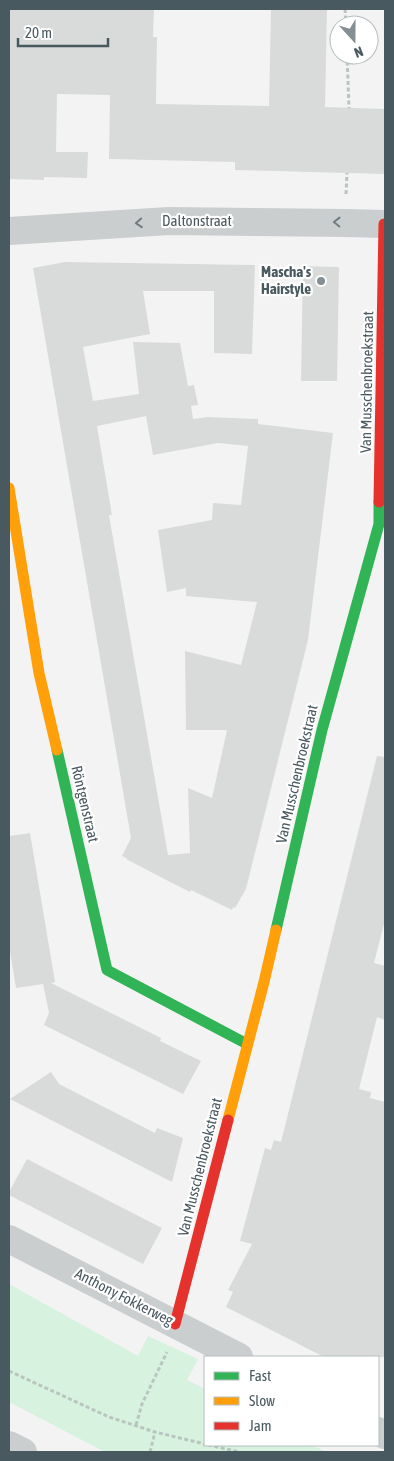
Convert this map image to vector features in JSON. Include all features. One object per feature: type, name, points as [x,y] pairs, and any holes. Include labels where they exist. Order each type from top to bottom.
[{"type":"street","name":"Daltonstraat","points":[[9,231],[169,221],[385,224]]},
{"type":"street","name":"Van Musschenbroekstraat","points":[[175,1324],[264,982],[322,730],[382,524],[385,224]]},
{"type":"street","name":"Röntgenstraat","points":[[9,488],[39,673],[107,970],[247,1044]]},
{"type":"street","name":"Anthony Fokkerweg","points":[[9,1239],[237,1356]]},
{"type":"street","points":[[9,1445],[23,1452]]},
{"type":"path","points":[[347,65],[349,108]]},
{"type":"path","points":[[136,1425],[142,1404],[166,1355],[175,1324]]},
{"type":"path","points":[[9,1371],[109,1417],[154,1432],[204,1443]]},
{"type":"path","points":[[150,1452],[154,1432]]},
{"type":"path","points":[[215,1446],[240,1452]]},
{"type":"green space","points":[[9,1284],[138,1356],[148,1336],[198,1359],[187,1380],[204,1388],[204,1446],[314,1446],[326,1452],[105,1452],[9,1402]]},
{"type":"building","points":[[9,9],[154,9],[153,37],[157,37],[156,104],[269,106],[271,9],[327,9],[325,107],[385,109],[385,174],[235,170],[235,162],[109,159],[110,95],[57,94],[56,152],[88,152],[87,178],[44,177],[44,180],[9,179]]},
{"type":"building","points":[[65,262],[255,265],[252,354],[214,353],[214,291],[143,291],[150,334],[83,347],[93,401],[139,394],[133,342],[180,343],[188,386],[194,385],[198,405],[191,406],[193,419],[208,417],[258,419],[258,424],[333,433],[308,640],[246,889],[232,910],[191,890],[190,892],[122,856],[131,838],[33,268]],"holes":[[[146,416],[153,455],[218,443],[248,446],[241,505],[213,503],[212,520],[158,530],[167,592],[186,588],[186,596],[257,602],[241,665],[185,651],[186,730],[227,730],[212,798],[188,788],[190,853],[168,855],[109,515],[112,515],[97,426]]]},
{"type":"building","points":[[303,266],[339,267],[337,381],[301,381]]},
{"type":"building","points":[[377,756],[385,757],[385,920],[374,963],[385,966],[385,1020],[377,1017],[359,1089],[371,1092],[370,1098],[385,1102],[385,1357],[322,1356],[226,1307],[233,1292],[228,1290],[252,1244],[240,1241],[265,1148],[271,1150],[274,1140],[281,1142]]},
{"type":"building","points":[[30,833],[55,982],[51,983],[161,1038],[160,1041],[201,1061],[183,1094],[44,1025],[49,1013],[43,984],[16,988],[9,945],[9,836]]},
{"type":"building","points":[[51,1072],[59,1084],[155,1133],[157,1128],[183,1138],[172,1182],[10,1099]]},
{"type":"building","points":[[27,1159],[162,1228],[143,1264],[9,1195]]},
{"type":"traffic: fast","points":[[276,930],[322,730],[379,524],[379,502]]},
{"type":"traffic: fast","points":[[57,750],[107,970],[247,1044]]},
{"type":"traffic: slow","points":[[9,488],[39,673],[57,750]]},
{"type":"traffic: slow","points":[[228,1120],[276,930]]},
{"type":"traffic: jam","points":[[379,502],[384,224]]},
{"type":"traffic: jam","points":[[175,1324],[228,1120]]},
{"type":"place","name":"Mascha's Hairstyle","points":[[321,281]]}]
